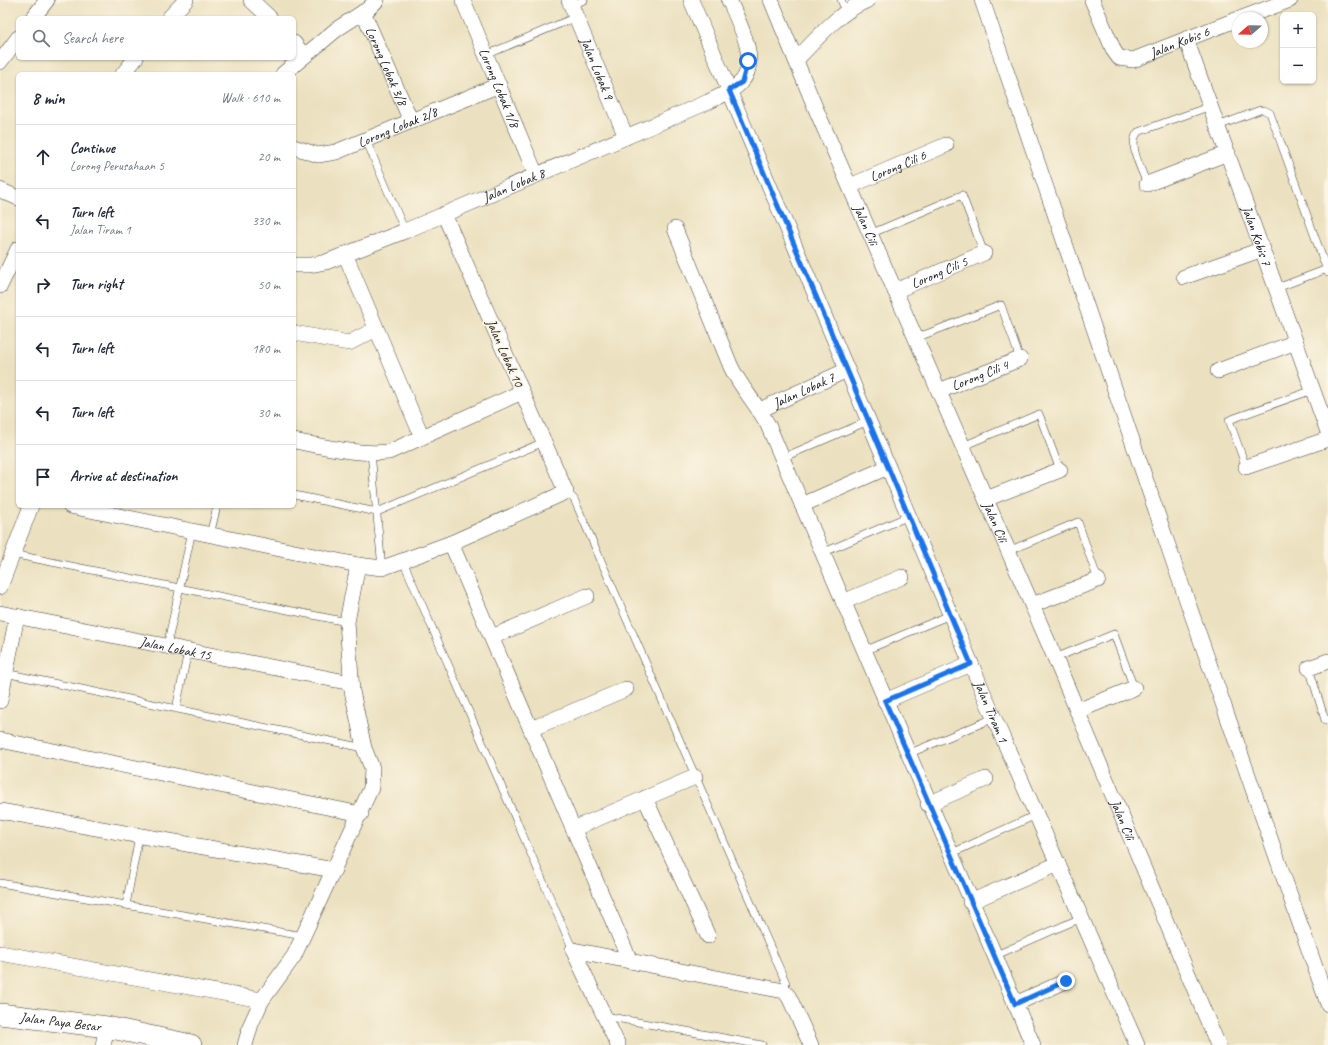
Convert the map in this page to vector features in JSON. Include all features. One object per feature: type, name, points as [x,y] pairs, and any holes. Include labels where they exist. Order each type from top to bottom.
[{"type":"street","points":[[35,16],[47,0]]},
{"type":"street","points":[[171,16],[186,0]]},
{"type":"street","points":[[251,0],[268,16]]},
{"type":"street","points":[[285,72],[337,29],[363,12],[377,0]]},
{"type":"street","name":"Lorong Lobak 1/8","points":[[463,0],[536,175]]},
{"type":"street","name":"Jalan Tiram 1","points":[[691,0],[950,615],[1137,1045]]},
{"type":"street","name":"Jalan Lobak 8","points":[[296,265],[310,265],[326,262],[405,231],[708,102],[729,90],[742,82],[748,61],[747,42],[729,0]]},
{"type":"street","name":"Jalan Cili","points":[[771,0],[870,234],[1078,711],[1218,1045]]},
{"type":"street","points":[[796,60],[844,6],[868,0]]},
{"type":"street","points":[[982,0],[1173,561],[1328,1004]]},
{"type":"street","name":"Jalan Kobis 6","points":[[1092,0],[1107,38],[1119,58],[1133,60],[1232,21]]},
{"type":"street","points":[[1258,12],[1290,0]]},
{"type":"street","name":"Jalan Lobak 9","points":[[575,6],[626,137]]},
{"type":"street","name":"Lorong Lobak 3/8","points":[[363,12],[411,121]]},
{"type":"street","name":"Jalan Kobis 7","points":[[1186,39],[1328,432]]},
{"type":"street","points":[[0,62],[16,41]]},
{"type":"street","points":[[296,46],[304,56]]},
{"type":"street","points":[[126,72],[134,60]]},
{"type":"street","name":"Lorong Lobak 2/8","points":[[296,148],[318,155],[336,152],[498,85]]},
{"type":"street","name":"Lorong Cili 6","points":[[850,186],[946,145]]},
{"type":"street","points":[[1147,184],[1228,153]]},
{"type":"street","points":[[0,190],[16,197]]},
{"type":"street","name":"Jalan Lobak 10","points":[[444,214],[566,492]]},
{"type":"street","points":[[675,229],[733,372],[738,382],[760,410],[782,458],[928,804],[1033,1045]]},
{"type":"street","points":[[1184,277],[1263,249]]},
{"type":"street","name":"Lorong Cili 5","points":[[895,291],[984,253]]},
{"type":"street","points":[[0,286],[16,254]]},
{"type":"street","points":[[345,254],[422,437]]},
{"type":"street","points":[[296,333],[349,343],[376,329]]},
{"type":"street","points":[[1218,371],[1296,342]]},
{"type":"street","name":"Lorong Cili 4","points":[[939,391],[1020,360]]},
{"type":"street","name":"Jalan Lobak 7","points":[[760,410],[847,370]]},
{"type":"street","points":[[296,441],[343,451],[371,453],[389,452],[522,392]]},
{"type":"street","points":[[1246,467],[1328,439]]},
{"type":"street","points":[[802,505],[888,467]]},
{"type":"street","points":[[986,499],[1060,470]]},
{"type":"street","points":[[80,508],[358,565],[382,568],[451,543],[566,492]]},
{"type":"street","points":[[0,587],[11,554],[30,508]]},
{"type":"street","points":[[451,543],[630,961]]},
{"type":"street","points":[[245,1045],[251,1024],[262,1000],[294,956],[304,936],[361,814],[371,788],[372,768],[364,748],[351,683],[347,622],[358,565]]},
{"type":"street","points":[[843,602],[902,577]]},
{"type":"street","points":[[1032,605],[1098,580]]},
{"type":"street","points":[[492,638],[587,596]]},
{"type":"street","name":"Jalan Lobak 15","points":[[0,613],[351,683]]},
{"type":"street","points":[[0,700],[17,616]]},
{"type":"street","points":[[1309,668],[1328,661]]},
{"type":"street","points":[[885,701],[971,664]]},
{"type":"street","points":[[1078,711],[1134,688]]},
{"type":"street","points":[[531,729],[626,689]]},
{"type":"street","points":[[0,740],[361,814]]},
{"type":"street","points":[[574,829],[695,777]]},
{"type":"street","points":[[928,804],[986,779]]},
{"type":"street","points":[[645,798],[708,936]]},
{"type":"street","points":[[0,811],[334,870]]},
{"type":"street","points":[[970,902],[1058,864]]},
{"type":"street","points":[[573,950],[784,991],[789,997],[811,1045]]},
{"type":"street","points":[[573,950],[618,1045]]},
{"type":"street","points":[[0,953],[262,1000]]},
{"type":"street","points":[[1015,1004],[1066,981]]},
{"type":"street","name":"Jalan Paya Besar","points":[[0,1014],[105,1036],[191,1045]]},
{"type":"lane","points":[[486,55],[575,6]]},
{"type":"lane","points":[[1147,184],[1133,146],[1134,137],[1138,132],[1211,106]]},
{"type":"lane","points":[[1218,126],[1260,110],[1270,113],[1327,271],[1277,288]]},
{"type":"lane","points":[[366,140],[405,231]]},
{"type":"lane","points":[[870,234],[962,195],[984,253]]},
{"type":"lane","points":[[916,338],[1001,305],[1020,360]]},
{"type":"lane","points":[[1246,467],[1229,420],[1313,390]]},
{"type":"lane","points":[[963,446],[1039,414],[1060,470]]},
{"type":"lane","points":[[782,458],[868,421]]},
{"type":"lane","points":[[296,495],[376,512],[544,442]]},
{"type":"lane","points":[[371,453],[382,568]]},
{"type":"lane","points":[[566,492],[574,499],[786,984],[784,991]]},
{"type":"lane","points":[[210,535],[217,508]]},
{"type":"lane","points":[[822,553],[909,516]]},
{"type":"lane","points":[[1008,551],[1078,522],[1098,580]]},
{"type":"lane","points":[[167,646],[192,531]]},
{"type":"lane","points":[[11,554],[347,622]]},
{"type":"lane","points":[[403,561],[573,950]]},
{"type":"lane","points":[[864,651],[950,615]]},
{"type":"lane","points":[[1055,658],[1114,634],[1134,688]]},
{"type":"lane","points":[[176,709],[188,651]]},
{"type":"lane","points":[[1309,668],[1325,720],[1328,719]]},
{"type":"lane","points":[[6,673],[364,748]]},
{"type":"lane","points":[[908,754],[994,718]]},
{"type":"lane","points":[[950,854],[1036,815]]},
{"type":"lane","points":[[126,905],[139,836]]},
{"type":"lane","points":[[0,883],[304,936]]},
{"type":"lane","points":[[994,956],[1081,918]]},
{"type":"lane","points":[[604,1016],[762,1045]]},
{"type":"route","points":[[748,61],[742,82],[729,90],[971,664],[885,701],[1015,1004],[1066,981]]}]
